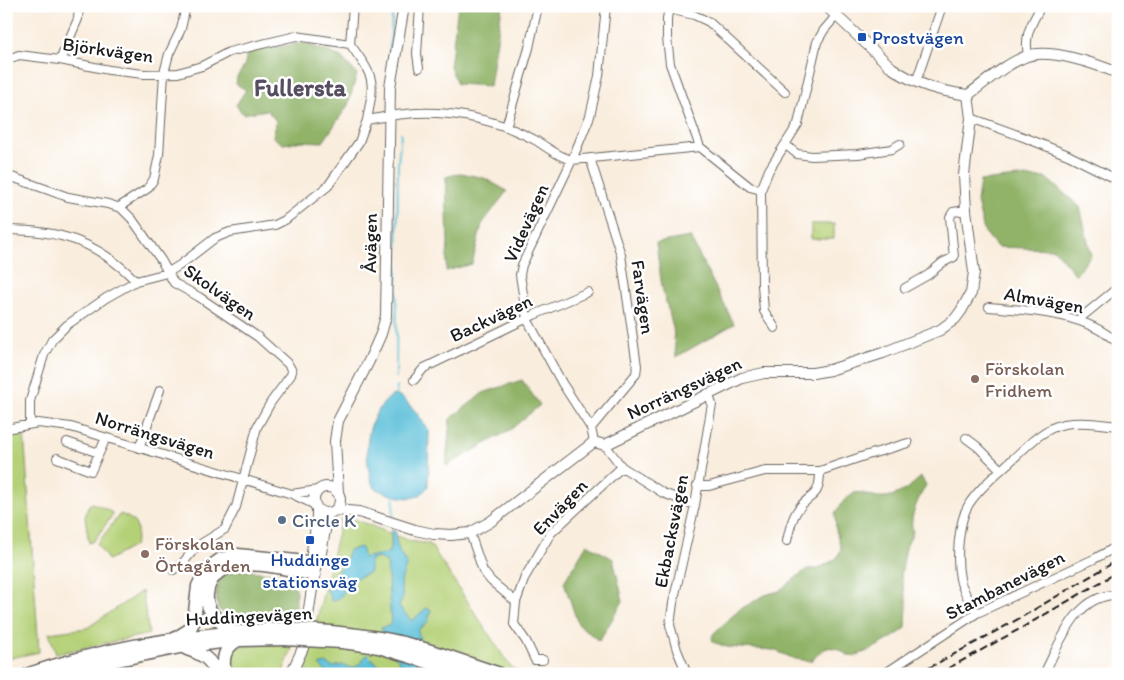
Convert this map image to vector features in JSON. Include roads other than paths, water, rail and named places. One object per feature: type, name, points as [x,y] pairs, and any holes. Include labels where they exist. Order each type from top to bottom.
[{"type":"main road","points":[[216,674],[215,669],[202,653],[177,643],[189,630],[194,621],[198,586],[206,570],[221,559],[238,555],[315,569]]},
{"type":"main road","points":[[225,674],[223,665],[225,651],[236,636],[208,610],[206,601],[207,590],[213,576],[225,567],[237,564],[315,569]]},
{"type":"main road","name":"Huddingevägen","points":[[29,674],[96,654],[177,643],[236,636],[343,633],[380,638],[405,644],[500,674]]},
{"type":"main road","name":"Huddingevägen","points":[[284,634],[379,647],[467,674]]},
{"type":"main road","name":"Huddingevägen","points":[[60,674],[177,643]]},
{"type":"street","points":[[60,60],[78,19],[80,6]]},
{"type":"street","points":[[6,175],[68,197],[121,208],[122,205],[146,189],[154,179],[159,155],[164,73],[186,6]]},
{"type":"street","points":[[30,424],[30,401],[44,354],[52,340],[74,320],[106,298],[136,281],[167,273],[215,238],[230,232],[275,225],[310,201],[328,186],[335,177],[359,142],[367,120],[372,94],[370,72],[350,44],[353,6]]},
{"type":"street","name":"Åvägen","points":[[339,495],[335,441],[338,421],[369,361],[381,334],[386,316],[390,88],[404,6]]},
{"type":"street","points":[[419,68],[417,54],[420,6]]},
{"type":"street","points":[[506,127],[529,48],[538,6]]},
{"type":"street","name":"Videvägen","points":[[594,442],[591,428],[562,383],[527,319],[520,275],[522,266],[572,160],[590,116],[598,76],[606,6]]},
{"type":"street","points":[[826,6],[892,68],[916,82],[933,89],[968,95],[1011,64],[1028,56],[1041,54],[1087,62],[1118,73]]},
{"type":"street","points":[[916,82],[942,6]]},
{"type":"street","points":[[1028,56],[1026,46],[1028,32],[1041,6]]},
{"type":"street","points":[[761,190],[750,187],[700,147],[670,64],[667,38],[669,8],[694,15],[709,22],[785,92]]},
{"type":"street","points":[[775,328],[764,311],[761,190],[768,170],[798,124],[817,42],[836,16]]},
{"type":"street","name":"Björkvägen","points":[[6,60],[19,55],[144,74],[178,72],[202,66],[229,52],[296,36],[350,44]]},
{"type":"street","name":"Norrängsvägen","points":[[605,445],[742,378],[764,373],[813,373],[830,370],[884,353],[946,326],[955,319],[965,306],[973,285],[974,272],[966,210],[964,175],[971,118],[968,95]]},
{"type":"street","points":[[367,120],[402,114],[443,112],[506,127],[534,140],[564,158],[572,160],[700,147]]},
{"type":"street","points":[[971,118],[1068,155],[1118,180]]},
{"type":"street","points":[[786,145],[797,154],[812,156],[858,154],[892,149],[900,144]]},
{"type":"street","name":"Farvägen","points":[[590,158],[621,255],[637,366],[636,374],[591,428]]},
{"type":"street","name":"Skolvägen","points":[[121,208],[132,219],[161,260],[174,283],[213,306],[258,338],[288,364],[292,371],[291,376],[271,402],[257,427],[243,480]]},
{"type":"street","points":[[905,288],[954,257],[950,217],[953,212],[966,210]]},
{"type":"street","points":[[6,230],[45,231],[65,236],[107,256],[136,281]]},
{"type":"street","points":[[1078,320],[1116,289]]},
{"type":"street","name":"Backvägen","points":[[414,380],[424,368],[588,292]]},
{"type":"street","name":"Almvägen","points":[[989,307],[1034,311],[1078,320],[1103,332],[1118,343]]},
{"type":"street","points":[[139,448],[160,390]]},
{"type":"street","name":"Ekbacksvägen","points":[[687,674],[676,650],[670,625],[712,404],[708,393]]},
{"type":"street","points":[[977,613],[963,590],[960,579],[959,556],[964,514],[976,495],[1036,438],[1056,427],[1075,423],[1118,426]]},
{"type":"street","name":"Norrängsvägen","points":[[6,429],[30,424],[52,424],[71,427],[292,494],[316,507]]},
{"type":"street","points":[[57,458],[91,470],[106,438]]},
{"type":"street","points":[[966,438],[978,446],[1001,470]]},
{"type":"street","points":[[67,442],[99,452]]},
{"type":"street","points":[[316,507],[320,512],[360,512],[415,530],[434,534],[470,533],[490,522],[594,442],[605,445],[622,467],[663,493],[694,505]]},
{"type":"street","points":[[697,486],[708,486],[765,471],[820,471],[908,443]]},
{"type":"street","name":"Envägen","points":[[543,660],[536,660],[514,624],[516,602],[525,578],[551,533],[622,467]]},
{"type":"street","points":[[315,569],[312,551],[317,520],[314,496],[336,470]]},
{"type":"street","points":[[787,541],[790,525],[798,509],[817,491],[820,484],[820,471]]},
{"type":"street","points":[[173,570],[182,564],[196,547],[225,529],[236,507],[243,480]]},
{"type":"street","points":[[320,489],[331,487],[360,512]]},
{"type":"street","name":"Norrängsvägen","points":[[292,494],[320,489]]},
{"type":"street","points":[[292,674],[303,648],[315,569],[332,512],[339,506],[339,495]]},
{"type":"street","points":[[470,533],[483,571],[491,581],[516,602]]},
{"type":"street","name":"Stambanevägen","points":[[884,674],[977,613],[1118,546]]},
{"type":"street","points":[[1044,674],[1072,620],[1093,601],[1107,594],[1118,595]]},
{"type":"water","points":[[393,395],[402,397],[417,413],[429,431],[428,486],[421,494],[415,497],[391,495],[374,488],[370,476],[367,451],[371,425],[383,404]]},
{"type":"water","points":[[391,529],[396,532],[398,549],[407,564],[401,588],[403,597],[399,607],[412,621],[426,608],[431,610],[428,622],[418,630],[421,645],[420,672],[422,674],[328,674],[319,665],[326,663],[332,667],[342,665],[353,668],[361,663],[367,654],[382,667],[401,672],[400,662],[385,642],[381,628],[391,625],[387,562],[378,558],[370,560],[370,572],[354,580],[332,602],[327,589],[332,577],[343,565],[349,550],[361,547],[364,558],[387,554],[391,546]]},
{"type":"waterway","points":[[389,61],[393,6]]},
{"type":"waterway","points":[[396,377],[398,163],[401,133]]},
{"type":"waterway","points":[[396,396],[397,386]]},
{"type":"waterway","points":[[393,517],[394,494]]},
{"type":"railway","points":[[918,674],[1020,618],[1118,560]]},
{"type":"railway","points":[[938,674],[1118,572]]},
{"type":"place","name":"Prostvägen","points":[[862,37]]},
{"type":"place","name":"Förskolan Fridhem","points":[[975,379]]},
{"type":"place","name":"Circle K","points":[[282,520]]},
{"type":"place","name":"Huddinge stationsväg","points":[[310,540]]},
{"type":"place","name":"Förskolan Örtagården","points":[[145,554]]},
{"type":"district","name":"Fullersta","points":[[300,87]]}]
